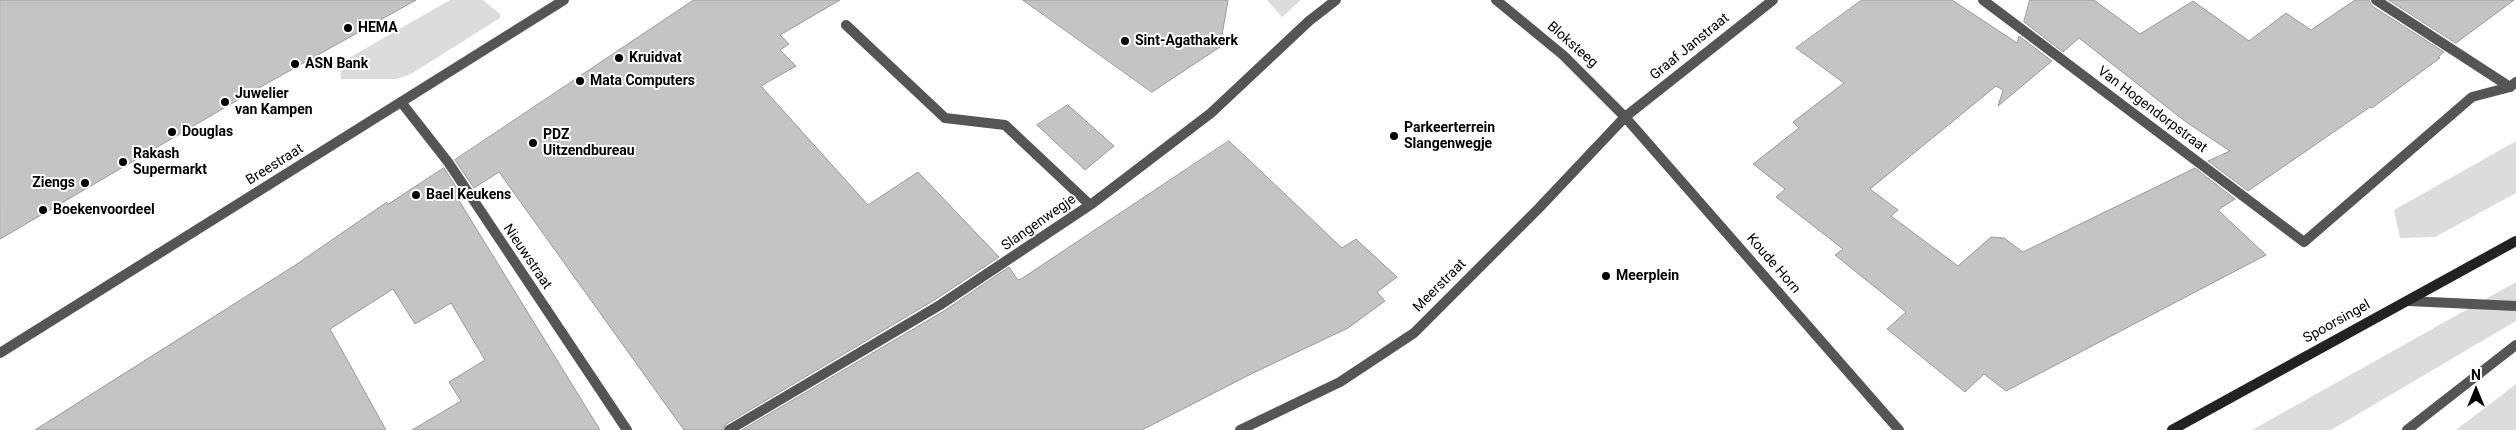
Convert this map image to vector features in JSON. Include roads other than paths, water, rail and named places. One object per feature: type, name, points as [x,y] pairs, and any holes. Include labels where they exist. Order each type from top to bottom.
[{"type":"main road","name":"Spoorsingel","points":[[2172,430],[2516,241]]},
{"type":"street","name":"Breestraat","points":[[0,353],[564,0]]},
{"type":"street","name":"Bloksteeg","points":[[1496,0],[1554,46],[1597,86],[1625,117]]},
{"type":"street","name":"Graaf Janstraat","points":[[1625,117],[1773,0]]},
{"type":"street","name":"Van Hogendorpstraat","points":[[1982,0],[2304,242],[2472,96],[2513,85]]},
{"type":"street","points":[[2376,0],[2513,85]]},
{"type":"street","name":"Slangenwegje","points":[[729,430],[834,371],[980,280],[1142,167],[1232,94],[1330,2]]},
{"type":"street","points":[[846,25],[945,118],[1005,124],[1089,204]]},
{"type":"street","name":"Nieuwstraat","points":[[401,102],[421,125],[448,162],[627,430]]},
{"type":"street","name":"Meerstraat","points":[[1240,430],[1340,382],[1414,333],[1539,208],[1625,117]]},
{"type":"street","name":"Koude Horn","points":[[1625,117],[1899,430]]},
{"type":"street","points":[[2408,300],[2516,306]]},
{"type":"street","points":[[2408,430],[2516,345]]},
{"type":"place","name":"HEMA","points":[[348,28]]},
{"type":"place","name":"Sint-Agathakerk","points":[[1125,41]]},
{"type":"place","name":"Kruidvat","points":[[619,58]]},
{"type":"place","name":"ASN Bank","points":[[295,64]]},
{"type":"place","name":"Mata Computers","points":[[580,81]]},
{"type":"place","name":"Juwelier van Kampen","points":[[225,102]]},
{"type":"place","name":"Douglas","points":[[172,132]]},
{"type":"place","name":"Parkeerterrein Slangenwegje","points":[[1394,136]]},
{"type":"place","name":"PDZ Uitzendbureau","points":[[533,143]]},
{"type":"place","name":"Rakash Supermarkt","points":[[123,162]]},
{"type":"place","name":"Ziengs","points":[[85,183]]},
{"type":"place","name":"Bael Keukens","points":[[416,195]]},
{"type":"place","name":"Boekenvoordeel","points":[[43,210]]},
{"type":"place","name":"Meerplein","points":[[1606,276]]}]
